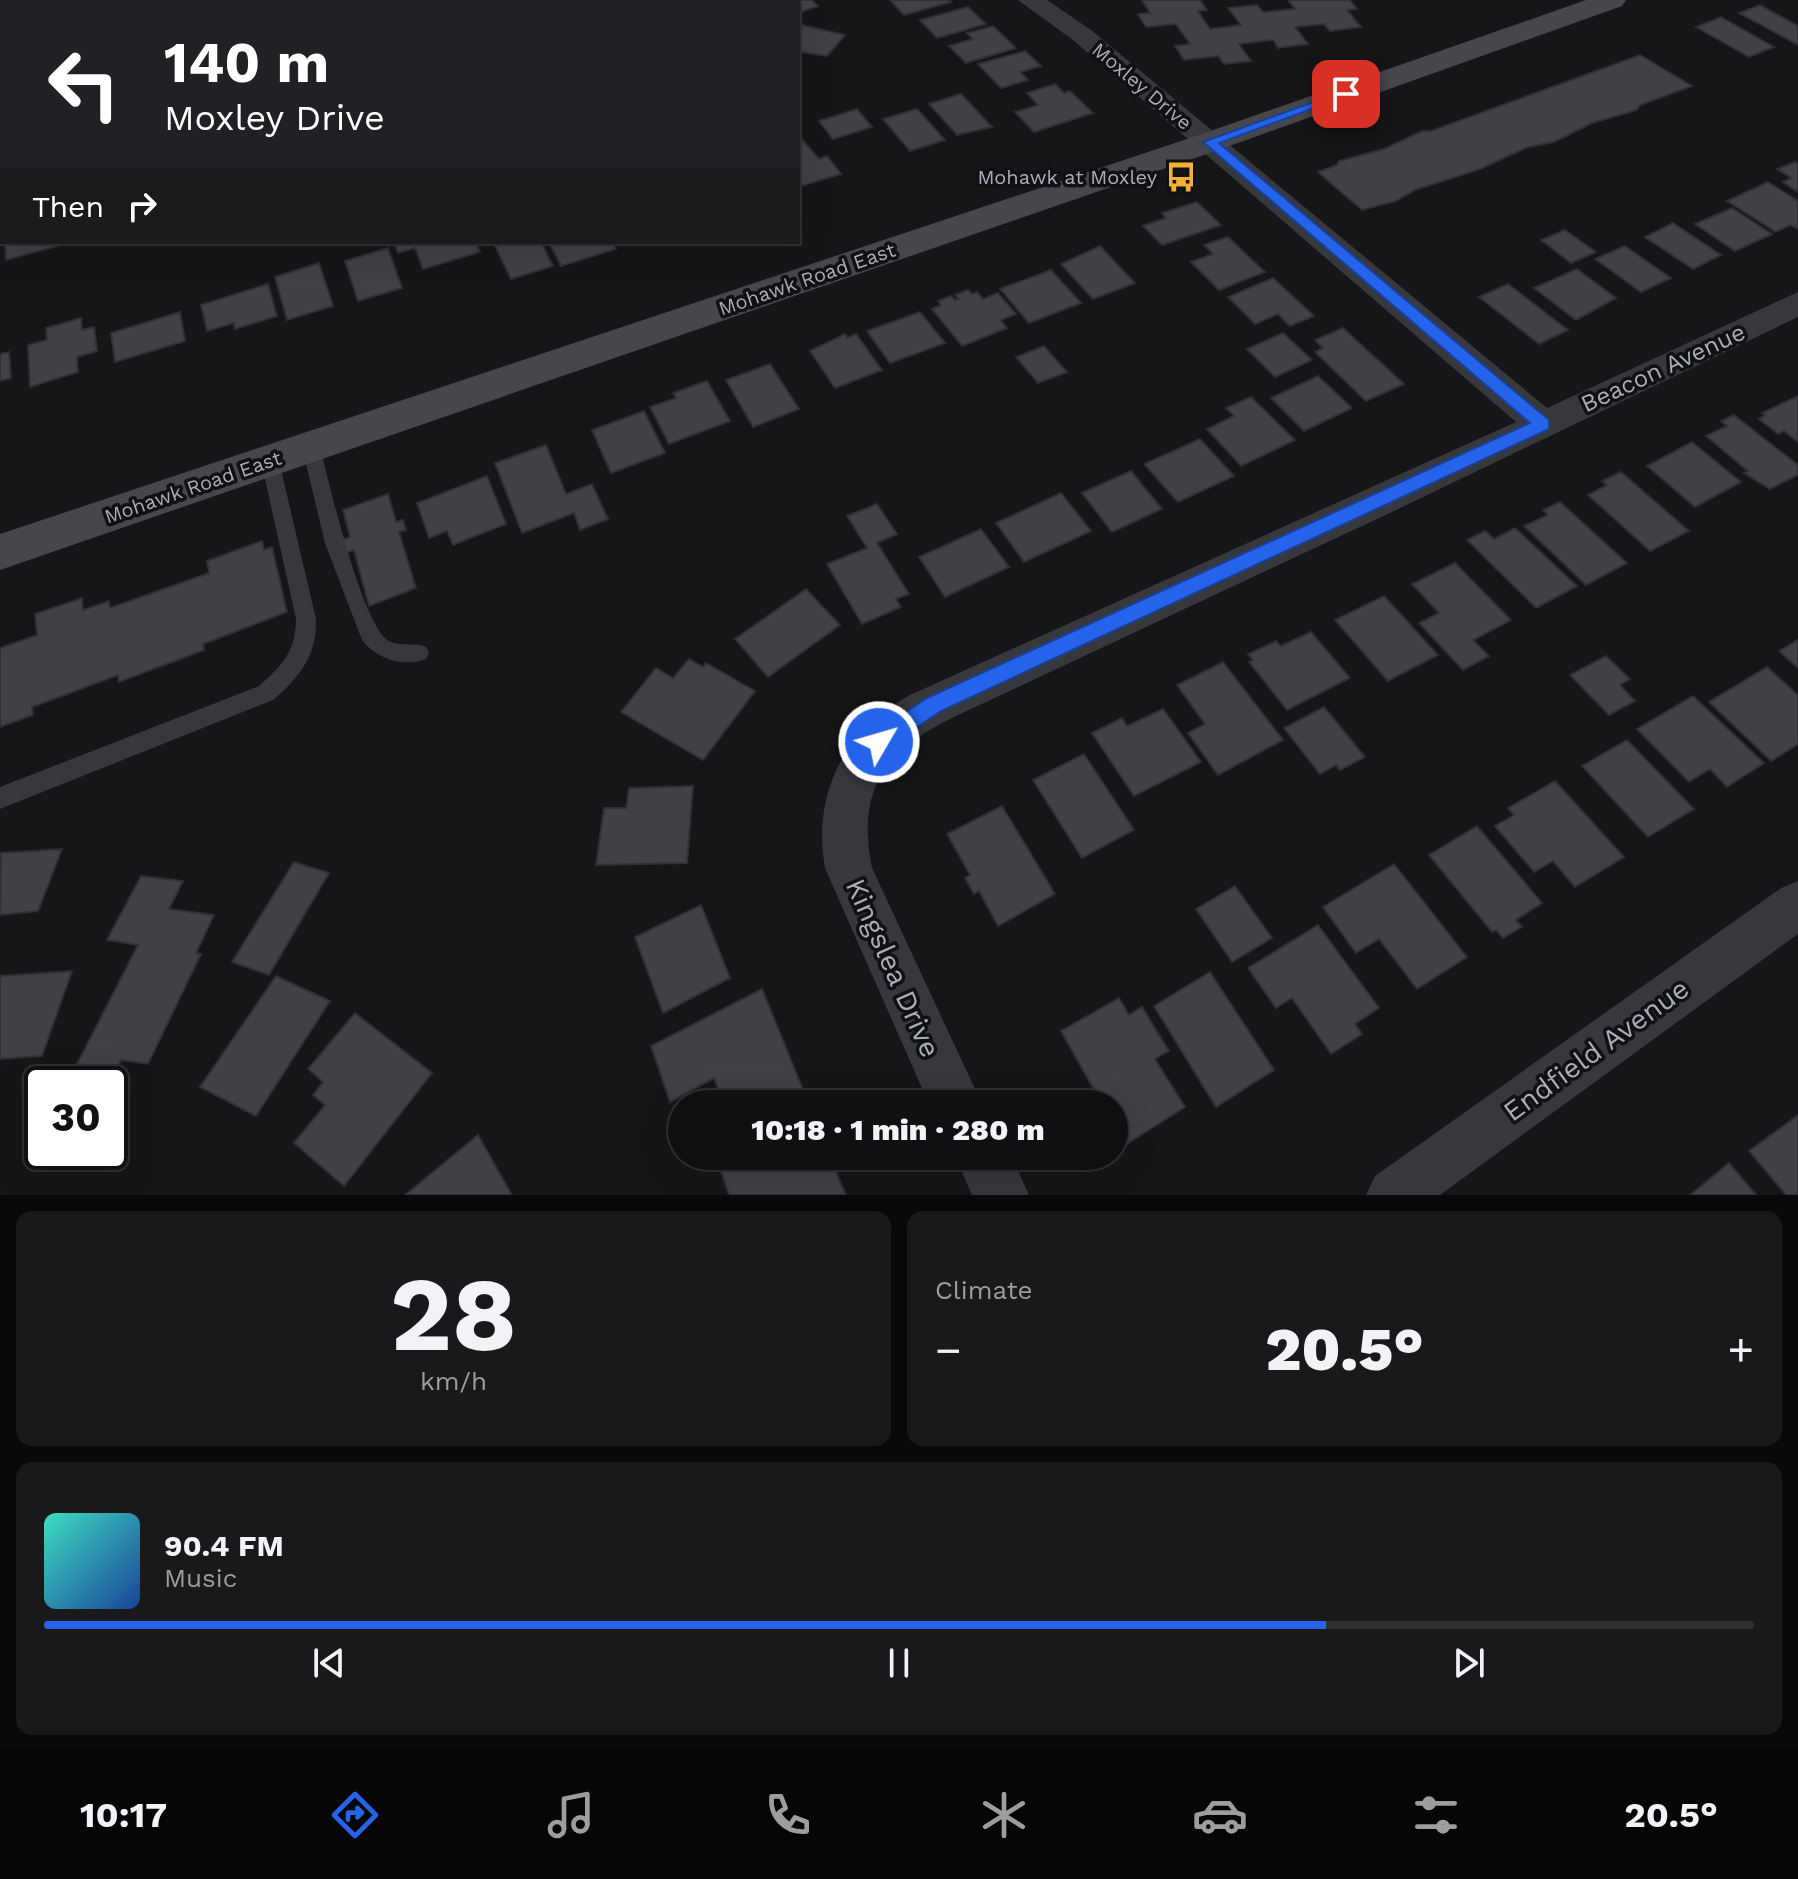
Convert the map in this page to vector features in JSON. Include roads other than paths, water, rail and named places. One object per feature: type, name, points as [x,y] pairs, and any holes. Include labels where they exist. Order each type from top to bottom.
[{"type":"main road","name":"Mohawk Road East","points":[[0,552],[1210,142],[1612,0]]},
{"type":"street","name":"Moxley Drive","points":[[1030,0],[1082,35],[1543,425]]},
{"type":"street","name":"Beacon Avenue","points":[[852,781],[879,742],[934,705],[1543,425],[1798,303]]},
{"type":"street","name":"Kingslea Drive","points":[[852,781],[844,819],[849,873],[950,1090]]},
{"type":"street","name":"Endfield Avenue","points":[[1394,1195],[1798,905]]},
{"type":"street","points":[[989,1170],[1001,1195]]},
{"type":"lane","points":[[311,447],[335,543],[369,634],[377,645],[390,653],[419,653]]},
{"type":"lane","points":[[0,798],[266,693],[295,668],[308,641],[306,619],[270,461]]},
{"type":"place","name":"Mohawk at Moxley","points":[[1181,177]]}]
